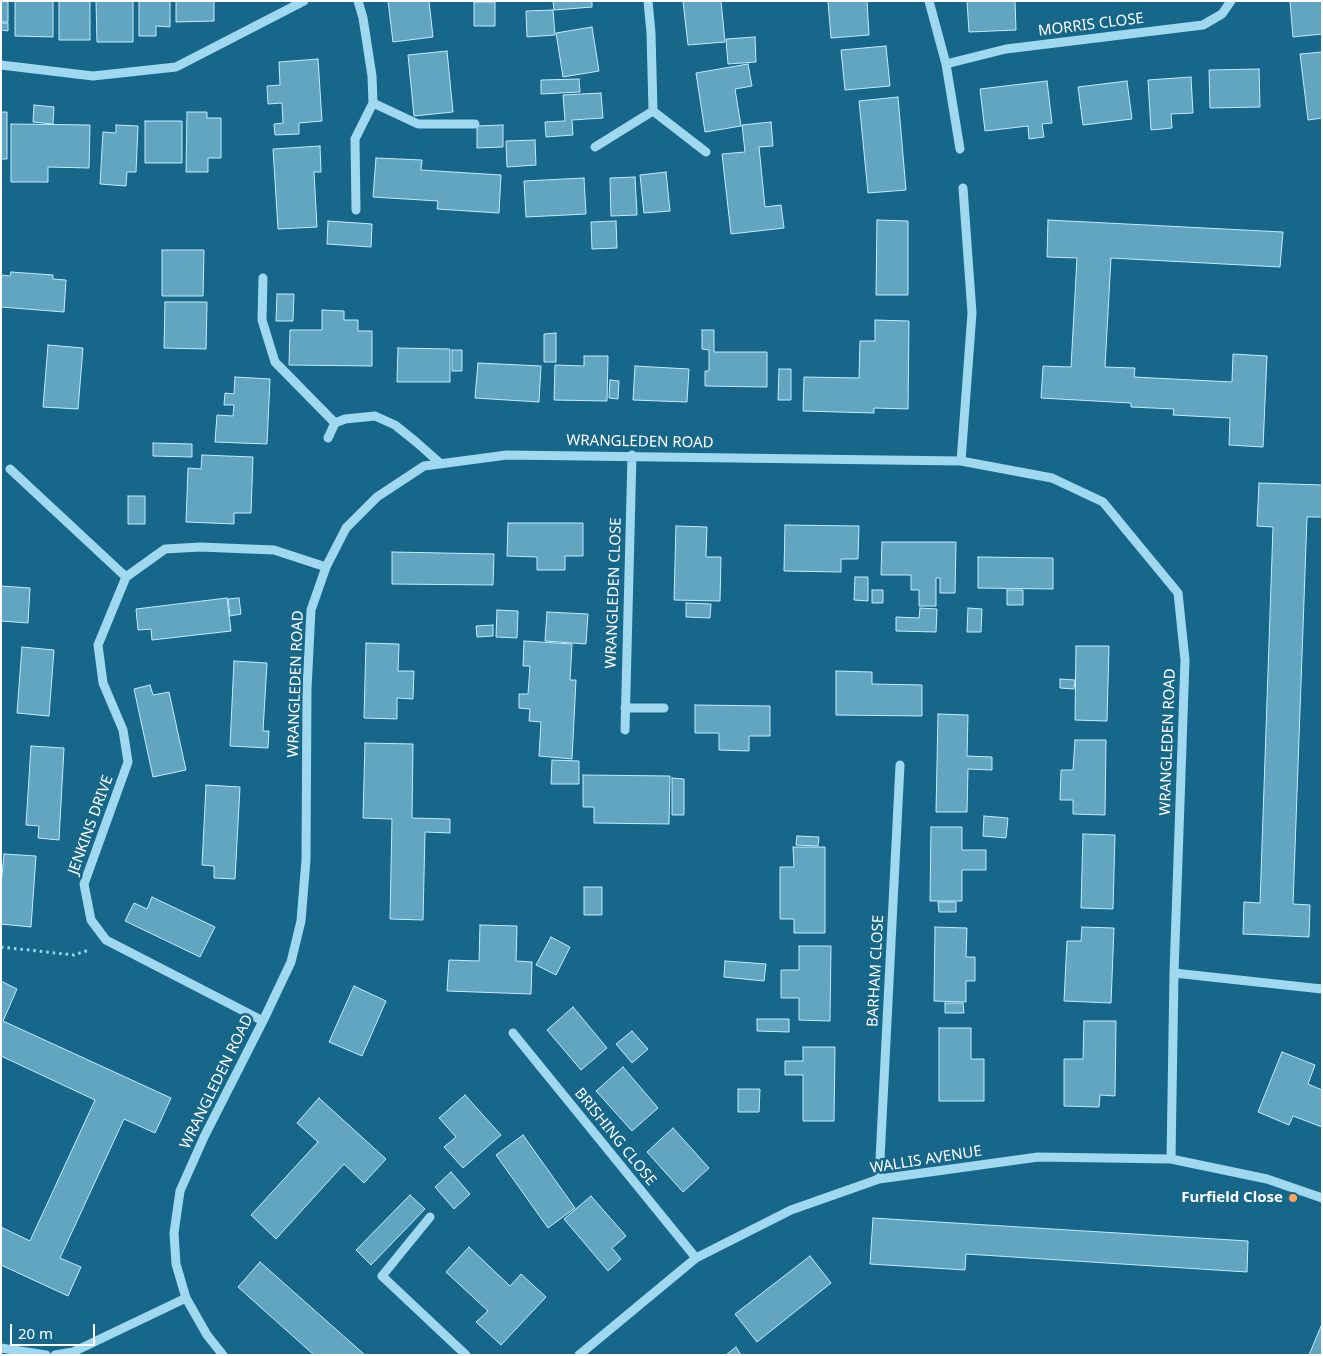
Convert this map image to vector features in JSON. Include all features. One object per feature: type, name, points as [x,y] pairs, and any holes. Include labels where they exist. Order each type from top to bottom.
[{"type":"street","points":[[356,210],[355,139],[373,103],[372,76],[363,18],[358,1]]},
{"type":"street","points":[[648,1],[651,33],[653,111]]},
{"type":"street","points":[[929,1],[946,64],[960,149]]},
{"type":"street","name":"MORRIS CLOSE","points":[[946,64],[1006,49],[1203,25],[1222,14],[1231,1]]},
{"type":"street","points":[[1,65],[93,76],[176,67],[302,2]]},
{"type":"street","points":[[373,103],[418,124],[475,124]]},
{"type":"street","points":[[595,147],[653,111]]},
{"type":"street","points":[[653,111],[706,152]]},
{"type":"street","points":[[960,460],[972,313],[963,188]]},
{"type":"street","points":[[263,278],[262,320],[275,362],[335,424]]},
{"type":"street","points":[[328,438],[335,424],[345,419],[375,416],[394,425],[441,464]]},
{"type":"street","name":"WRANGLEDEN ROAD","points":[[223,1355],[207,1335],[186,1298],[176,1264],[174,1233],[180,1191],[204,1137],[263,1021],[290,962],[301,921],[306,860],[307,690],[311,610],[326,566],[346,528],[377,497],[424,466],[507,455],[960,460],[1052,478],[1103,502],[1178,593],[1185,660],[1174,973],[1171,1159]]},
{"type":"street","name":"WRANGLEDEN CLOSE","points":[[625,730],[632,455]]},
{"type":"street","points":[[10,469],[126,577],[165,549],[200,547],[274,550],[326,566]]},
{"type":"street","name":"JENKINS DRIVE","points":[[126,577],[98,645],[103,683],[123,730],[128,762],[84,884],[91,920],[106,940],[263,1021]]},
{"type":"street","points":[[625,708],[664,708]]},
{"type":"street","name":"BARHAM CLOSE","points":[[879,1179],[900,765]]},
{"type":"street","points":[[1174,973],[1322,989]]},
{"type":"street","name":"BRISHING CLOSE","points":[[513,1033],[696,1258]]},
{"type":"street","name":"WALLIS AVENUE","points":[[579,1355],[696,1258],[791,1210],[879,1179],[1038,1157],[1171,1159],[1267,1179],[1322,1198]]},
{"type":"street","points":[[430,1216],[382,1276],[466,1355]]},
{"type":"street","points":[[55,1355],[73,1352],[186,1298]]},
{"type":"street","points":[[1,1348],[46,1355]]},
{"type":"path","points":[[1,947],[74,955],[112,943]]},
{"type":"building","points":[[1,1],[8,1],[8,22],[1,22]]},
{"type":"building","points":[[15,1],[53,1],[53,37],[15,36]]},
{"type":"building","points":[[59,1],[90,1],[90,40],[59,40]]},
{"type":"building","points":[[96,1],[133,1],[133,42],[97,42]]},
{"type":"building","points":[[139,1],[170,1],[170,27],[156,26],[156,36],[139,36]]},
{"type":"building","points":[[176,1],[214,1],[214,21],[176,22]]},
{"type":"building","points":[[388,1],[429,1],[433,37],[393,42]]},
{"type":"building","points":[[553,1],[592,1],[592,7],[554,10]]},
{"type":"building","points":[[683,1],[721,1],[725,42],[688,45]]},
{"type":"building","points":[[828,1],[867,1],[869,35],[831,38]]},
{"type":"building","points":[[967,1],[1015,1],[1016,30],[969,32]]},
{"type":"building","points":[[1290,1],[1322,1],[1322,34],[1293,37]]},
{"type":"building","points":[[474,2],[495,2],[495,26],[474,26]]},
{"type":"building","points":[[553,10],[555,35],[527,37],[526,11]]},
{"type":"building","points":[[1,23],[8,23],[8,31],[1,30]]},
{"type":"building","points":[[592,27],[599,71],[563,77],[556,33]]},
{"type":"building","points":[[755,37],[756,62],[728,64],[726,39]]},
{"type":"building","points":[[886,46],[890,86],[845,90],[841,50]]},
{"type":"building","points":[[447,51],[453,112],[414,116],[408,55]]},
{"type":"building","points":[[1322,52],[1322,118],[1308,120],[1300,54]]},
{"type":"building","points":[[318,59],[322,121],[299,123],[299,134],[275,135],[274,124],[283,123],[282,103],[268,104],[267,86],[280,85],[279,62]]},
{"type":"building","points":[[748,64],[752,86],[735,89],[741,126],[705,132],[696,73]]},
{"type":"building","points":[[1259,69],[1260,107],[1210,108],[1209,70]]},
{"type":"building","points":[[1191,77],[1193,113],[1171,114],[1172,128],[1151,130],[1148,80]]},
{"type":"building","points":[[579,79],[580,92],[541,94],[541,80]]},
{"type":"building","points":[[1047,81],[1052,123],[1042,124],[1044,137],[1029,139],[1028,126],[985,131],[980,89]]},
{"type":"building","points":[[1127,81],[1132,119],[1083,125],[1078,87]]},
{"type":"building","points":[[601,93],[603,118],[572,120],[573,135],[546,137],[545,122],[565,121],[563,95]]},
{"type":"building","points":[[898,97],[906,190],[868,193],[859,101]]},
{"type":"building","points":[[34,105],[54,107],[53,124],[33,122]]},
{"type":"building","points":[[1,112],[7,112],[7,159],[1,159]]},
{"type":"building","points":[[187,112],[207,112],[207,118],[221,118],[221,158],[208,158],[208,172],[186,172]]},
{"type":"building","points":[[145,121],[182,121],[182,163],[145,163]]},
{"type":"building","points":[[771,122],[773,146],[759,147],[765,207],[781,205],[784,228],[731,234],[722,154],[745,152],[742,125]]},
{"type":"building","points":[[11,124],[90,125],[89,168],[48,167],[48,182],[11,182]]},
{"type":"building","points":[[116,125],[138,126],[136,172],[127,172],[126,186],[100,184],[103,132],[116,133]]},
{"type":"building","points":[[503,125],[503,147],[477,148],[477,126]]},
{"type":"building","points":[[535,140],[536,165],[507,167],[506,141]]},
{"type":"building","points":[[320,146],[321,172],[314,172],[317,227],[278,229],[273,149]]},
{"type":"building","points":[[376,158],[422,160],[421,170],[501,175],[499,213],[437,209],[438,201],[373,197]]},
{"type":"building","points":[[666,172],[670,211],[644,213],[640,175]]},
{"type":"building","points":[[635,177],[637,215],[611,216],[610,178]]},
{"type":"building","points":[[584,178],[586,214],[526,217],[524,181]]},
{"type":"building","points":[[877,220],[908,221],[908,295],[876,295]]},
{"type":"building","points":[[1048,220],[1283,232],[1280,267],[1111,258],[1105,367],[1135,368],[1134,377],[1232,382],[1233,354],[1267,356],[1263,447],[1229,445],[1230,418],[1173,415],[1174,409],[1131,407],[1131,403],[1041,398],[1043,366],[1071,367],[1077,258],[1047,257]]},
{"type":"building","points":[[328,221],[372,224],[371,247],[327,244]]},
{"type":"building","points":[[616,221],[617,248],[592,249],[591,222]]},
{"type":"building","points":[[162,250],[204,250],[203,296],[162,296]]},
{"type":"building","points":[[11,272],[53,275],[53,279],[66,280],[64,312],[1,307],[1,275],[10,276]]},
{"type":"building","points":[[277,294],[294,294],[293,321],[276,321]]},
{"type":"building","points":[[165,302],[207,302],[206,349],[164,348]]},
{"type":"building","points":[[322,310],[344,311],[344,320],[358,320],[358,331],[372,331],[372,366],[289,365],[290,330],[322,330]]},
{"type":"building","points":[[875,320],[909,321],[908,409],[874,408],[874,413],[803,411],[804,377],[859,378],[860,341],[875,341]]},
{"type":"building","points":[[702,330],[714,330],[714,352],[767,352],[767,387],[705,386],[705,371],[709,371],[709,350],[702,349]]},
{"type":"building","points":[[556,333],[556,362],[544,362],[544,334]]},
{"type":"building","points":[[48,345],[83,348],[78,409],[43,407]]},
{"type":"building","points":[[398,348],[450,349],[450,382],[397,382]]},
{"type":"building","points":[[452,350],[462,350],[462,371],[452,371]]},
{"type":"building","points":[[584,356],[608,356],[607,401],[554,400],[555,365],[584,366]]},
{"type":"building","points":[[478,363],[541,366],[539,402],[475,398]]},
{"type":"building","points":[[635,366],[689,369],[687,402],[633,400]]},
{"type":"building","points":[[779,369],[791,369],[791,400],[778,400]]},
{"type":"building","points":[[235,377],[270,379],[267,444],[215,442],[217,415],[233,416],[234,405],[224,405],[225,393],[234,394]]},
{"type":"building","points":[[610,380],[619,381],[618,399],[609,398]]},
{"type":"building","points":[[153,443],[192,444],[192,457],[153,456]]},
{"type":"building","points":[[202,455],[253,457],[251,513],[234,513],[234,524],[186,522],[188,468],[201,469]]},
{"type":"building","points":[[1259,483],[1322,485],[1322,517],[1307,517],[1293,904],[1310,905],[1309,937],[1243,934],[1244,902],[1260,903],[1273,527],[1257,526]]},
{"type":"building","points":[[128,496],[145,496],[145,524],[128,524]]},
{"type":"building","points":[[508,523],[583,523],[583,556],[565,556],[565,570],[537,570],[537,557],[507,556]]},
{"type":"building","points":[[785,525],[859,526],[858,559],[841,559],[841,572],[784,571]]},
{"type":"building","points":[[676,526],[707,527],[706,557],[721,557],[720,601],[674,600]]},
{"type":"building","points":[[882,542],[956,542],[955,593],[940,593],[940,578],[936,578],[936,606],[919,606],[919,590],[911,590],[911,575],[881,575]]},
{"type":"building","points":[[392,552],[494,554],[493,585],[392,584]]},
{"type":"building","points":[[978,557],[1053,558],[1053,589],[978,588]]},
{"type":"building","points":[[855,577],[868,577],[868,601],[854,600]]},
{"type":"building","points":[[1,586],[30,588],[28,623],[1,621]]},
{"type":"building","points":[[872,590],[883,590],[883,603],[872,603]]},
{"type":"building","points":[[1007,590],[1023,590],[1023,605],[1007,605]]},
{"type":"building","points":[[227,598],[231,631],[152,640],[151,629],[138,630],[136,609]]},
{"type":"building","points":[[239,598],[241,614],[230,616],[228,599]]},
{"type":"building","points":[[686,603],[711,604],[710,618],[686,617]]},
{"type":"building","points":[[920,608],[937,609],[936,632],[896,631],[896,617],[919,618]]},
{"type":"building","points":[[968,608],[982,609],[981,632],[967,632]]},
{"type":"building","points":[[497,610],[518,611],[517,638],[496,637]]},
{"type":"building","points":[[547,612],[588,614],[586,644],[545,641]]},
{"type":"building","points":[[493,625],[493,636],[477,637],[476,626]]},
{"type":"building","points":[[524,641],[572,644],[570,680],[576,680],[572,759],[539,756],[541,722],[529,721],[530,709],[519,708],[519,694],[528,694],[530,666],[523,666]]},
{"type":"building","points":[[366,643],[399,644],[398,671],[414,671],[413,699],[397,698],[397,719],[364,718]]},
{"type":"building","points":[[1076,646],[1109,646],[1107,721],[1075,720]]},
{"type":"building","points":[[22,647],[54,650],[49,716],[17,713]]},
{"type":"building","points":[[234,661],[267,663],[263,731],[269,731],[268,748],[230,746]]},
{"type":"building","points":[[836,671],[872,672],[872,684],[922,685],[922,716],[836,715]]},
{"type":"building","points":[[1060,679],[1075,680],[1074,689],[1060,688]]},
{"type":"building","points":[[150,685],[153,695],[169,692],[186,770],[153,777],[134,689]]},
{"type":"building","points":[[695,705],[770,706],[770,736],[749,736],[749,751],[719,750],[719,733],[695,733]]},
{"type":"building","points":[[938,714],[968,715],[967,756],[992,757],[992,770],[968,769],[967,812],[936,812]]},
{"type":"building","points":[[1075,740],[1106,740],[1105,815],[1073,814],[1073,800],[1060,800],[1061,770],[1073,770]]},
{"type":"building","points":[[365,743],[413,744],[412,818],[450,819],[450,833],[425,832],[423,920],[390,919],[392,819],[363,818]]},
{"type":"building","points":[[31,746],[64,748],[59,840],[38,838],[39,826],[26,825]]},
{"type":"building","points":[[552,760],[579,761],[579,784],[551,784]]},
{"type":"building","points":[[583,775],[670,776],[669,824],[594,823],[594,807],[583,807]]},
{"type":"building","points":[[672,778],[684,779],[684,815],[672,815]]},
{"type":"building","points":[[206,785],[240,787],[235,879],[214,878],[214,866],[202,865]]},
{"type":"building","points":[[984,816],[1008,818],[1006,838],[983,836]]},
{"type":"building","points":[[931,827],[962,827],[962,850],[986,850],[986,870],[962,870],[962,901],[930,901]]},
{"type":"building","points":[[1083,834],[1115,835],[1113,909],[1081,908]]},
{"type":"building","points":[[797,836],[819,837],[818,846],[796,845]]},
{"type":"building","points":[[793,847],[825,847],[825,933],[794,933],[794,919],[780,919],[780,867],[794,867]]},
{"type":"building","points":[[4,854],[36,856],[31,927],[1,924],[1,885]]},
{"type":"building","points":[[584,887],[602,887],[602,915],[584,915]]},
{"type":"building","points":[[152,897],[215,927],[200,957],[125,921],[134,903],[147,909]]},
{"type":"building","points":[[938,902],[956,902],[956,912],[939,912]]},
{"type":"building","points":[[480,925],[517,926],[516,961],[532,962],[531,994],[447,991],[449,960],[479,961]]},
{"type":"building","points":[[935,927],[967,928],[966,957],[975,957],[975,981],[966,981],[966,1002],[934,1001]]},
{"type":"building","points":[[1082,927],[1114,928],[1111,1003],[1064,1001],[1067,941],[1081,941]]},
{"type":"building","points":[[551,937],[570,947],[556,975],[536,965]]},
{"type":"building","points":[[799,946],[831,946],[830,1021],[799,1020],[799,998],[781,998],[781,970],[799,970]]},
{"type":"building","points":[[725,961],[766,964],[764,981],[724,977]]},
{"type":"building","points":[[1,981],[17,989],[3,1021],[171,1098],[155,1133],[124,1119],[60,1258],[81,1267],[68,1296],[1,1265],[1,1227],[30,1241],[95,1100],[1,1056]]},
{"type":"building","points":[[354,986],[386,1001],[362,1056],[329,1042]]},
{"type":"building","points":[[945,1003],[963,1003],[964,1013],[945,1013]]},
{"type":"building","points":[[573,1007],[607,1048],[581,1070],[547,1030]]},
{"type":"building","points":[[757,1019],[789,1019],[789,1032],[757,1031]]},
{"type":"building","points":[[1084,1021],[1116,1021],[1115,1096],[1100,1095],[1099,1107],[1064,1106],[1064,1059],[1083,1059]]},
{"type":"building","points":[[939,1028],[971,1028],[971,1059],[984,1059],[984,1101],[939,1101]]},
{"type":"building","points":[[632,1031],[648,1049],[632,1063],[616,1044]]},
{"type":"building","points":[[803,1047],[835,1047],[834,1121],[803,1121],[803,1075],[785,1075],[785,1061],[803,1061]]},
{"type":"building","points":[[1282,1052],[1315,1065],[1308,1084],[1322,1090],[1322,1127],[1293,1116],[1289,1125],[1258,1112]]},
{"type":"building","points":[[623,1067],[658,1108],[632,1131],[596,1091]]},
{"type":"building","points":[[738,1089],[760,1089],[759,1112],[738,1112]]},
{"type":"building","points":[[465,1095],[501,1135],[463,1168],[444,1147],[456,1137],[439,1118]]},
{"type":"building","points":[[319,1098],[386,1159],[364,1183],[344,1164],[276,1239],[251,1215],[318,1142],[297,1123]]},
{"type":"building","points":[[673,1128],[709,1168],[683,1192],[647,1152]]},
{"type":"building","points":[[523,1135],[575,1208],[548,1228],[496,1155]]},
{"type":"building","points":[[451,1172],[470,1194],[454,1209],[435,1187]]},
{"type":"building","points":[[410,1195],[425,1209],[371,1265],[356,1250]]},
{"type":"building","points":[[591,1196],[626,1236],[612,1248],[621,1259],[608,1271],[564,1219]]},
{"type":"building","points":[[873,1218],[1248,1241],[1247,1272],[966,1254],[965,1270],[870,1264]]},
{"type":"building","points":[[469,1247],[510,1286],[521,1274],[546,1297],[501,1345],[476,1322],[488,1311],[446,1272]]},
{"type":"building","points":[[810,1256],[831,1283],[757,1342],[735,1314]]},
{"type":"building","points":[[260,1262],[365,1355],[314,1355],[238,1287]]},
{"type":"building","points":[[1322,1324],[1322,1355],[1309,1355]]},
{"type":"building","points":[[736,1347],[741,1355],[726,1355]]},
{"type":"place","name":"Furfield Close","points":[[1293,1198]]}]
